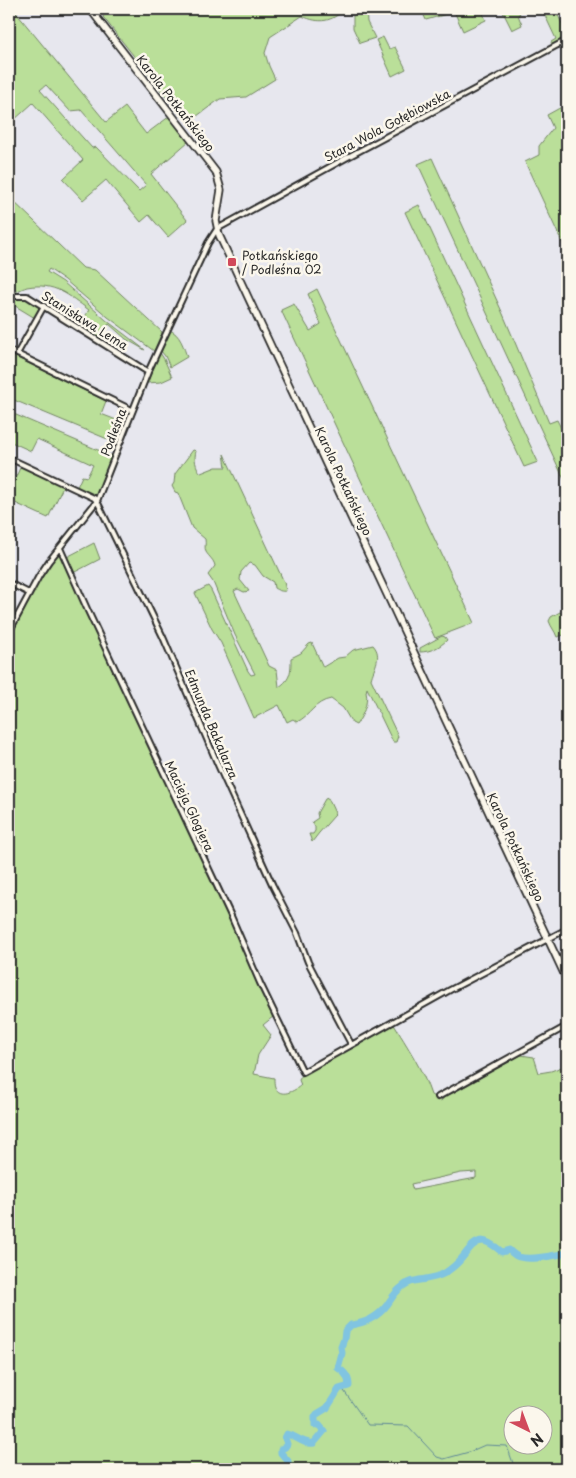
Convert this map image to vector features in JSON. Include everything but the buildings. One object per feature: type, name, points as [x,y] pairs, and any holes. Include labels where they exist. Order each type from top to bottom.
[{"type":"street","name":"Karola Potkańskiego","points":[[90,9],[216,172],[221,190],[216,217],[217,228],[276,359],[567,980]]},
{"type":"street","name":"Stara Wola Gołębiowska","points":[[217,228],[567,40]]},
{"type":"street","name":"Podleśna","points":[[9,632],[44,568],[97,501],[148,372],[208,243],[217,228]]},
{"type":"street","name":"Stanisława Lema","points":[[9,296],[27,296],[148,372]]},
{"type":"street","points":[[17,354],[44,306]]},
{"type":"street","points":[[9,350],[132,410]]},
{"type":"street","points":[[9,458],[97,501]]},
{"type":"street","name":"Edmunda Bakalarza","points":[[97,501],[163,637],[218,765],[273,886],[297,933],[308,962],[351,1044]]},
{"type":"street","name":"Macieja Glogiera","points":[[60,548],[231,916],[260,983],[303,1072],[351,1044]]},
{"type":"street","points":[[9,583],[29,593]]},
{"type":"street","points":[[351,1044],[567,929]]},
{"type":"street","points":[[438,1097],[567,1026]]},
{"type":"green space","points":[[9,9],[13,9],[106,122],[125,107],[146,134],[170,116],[189,141],[151,174],[187,220],[168,237],[149,215],[141,222],[106,180],[83,200],[63,179],[83,160],[33,103],[13,121],[9,117]],"holes":[[[46,85],[70,111],[81,110],[146,185],[139,191],[96,147],[92,148],[40,90]]]},
{"type":"green space","points":[[107,9],[345,9],[335,17],[320,21],[302,16],[270,37],[265,53],[275,79],[246,97],[220,99],[193,119],[182,117],[103,17]]},
{"type":"green space","points":[[353,9],[366,9],[367,22],[375,38],[360,43],[353,28]]},
{"type":"green space","points":[[412,9],[448,9],[450,13],[426,20],[422,11]]},
{"type":"green space","points":[[453,9],[481,9],[486,20],[463,31]]},
{"type":"green space","points":[[495,9],[517,9],[522,25],[512,30],[502,10],[497,13]]},
{"type":"green space","points":[[542,9],[555,9],[567,34],[567,38],[549,48],[552,45],[551,42],[556,39]]},
{"type":"green space","points":[[383,37],[389,49],[395,47],[406,69],[392,76],[376,40]]},
{"type":"green space","points":[[567,104],[567,253],[525,162],[539,155],[539,146],[553,128],[547,115]]},
{"type":"green space","points":[[432,158],[503,314],[549,423],[557,420],[567,440],[567,449],[564,452],[567,460],[567,486],[418,164]]},
{"type":"green space","points":[[9,197],[83,268],[95,270],[162,332],[154,351],[108,317],[65,280],[49,269],[47,272],[63,282],[106,320],[145,350],[126,339],[109,324],[99,338],[80,325],[89,310],[61,291],[46,286],[37,286],[9,293]]},
{"type":"green space","points":[[419,205],[538,462],[524,467],[405,212]]},
{"type":"green space","points":[[317,289],[474,623],[435,638],[281,310],[294,304],[310,331],[321,324],[308,294]]},
{"type":"green space","points":[[27,298],[40,306],[35,318],[12,304],[12,301],[15,299]]},
{"type":"green space","points":[[169,330],[179,337],[187,357],[170,367],[160,350]]},
{"type":"green space","points":[[160,353],[172,377],[161,382],[147,383]]},
{"type":"green space","points":[[9,354],[106,401],[101,414],[119,421],[115,435],[117,443],[9,398]]},
{"type":"green space","points":[[9,412],[112,456],[97,495],[95,496],[77,487],[82,476],[87,477],[93,465],[37,439],[31,451],[9,441]]},
{"type":"green space","points":[[193,450],[196,451],[197,468],[201,473],[216,467],[226,467],[224,454],[284,582],[286,591],[275,589],[273,582],[263,576],[255,565],[249,563],[241,572],[240,580],[249,591],[244,592],[238,589],[234,591],[269,666],[277,670],[279,687],[290,674],[291,658],[301,653],[309,644],[312,643],[323,667],[338,658],[345,657],[353,650],[373,645],[378,657],[371,679],[398,736],[396,742],[393,742],[367,688],[366,705],[356,725],[352,723],[343,708],[331,699],[320,703],[297,722],[293,719],[287,722],[279,705],[254,718],[221,643],[212,629],[195,593],[208,586],[211,590],[248,671],[251,675],[255,674],[235,635],[213,582],[208,575],[215,566],[213,560],[206,552],[205,539],[192,528],[178,493],[175,492],[172,486],[175,474]]},
{"type":"green space","points":[[21,466],[64,485],[48,518],[13,502],[14,496],[9,491]]},
{"type":"green space","points":[[94,543],[100,559],[73,573],[65,558]]},
{"type":"green space","points":[[60,553],[267,998],[274,1016],[263,1025],[271,1035],[258,1055],[254,1074],[274,1078],[277,1091],[288,1093],[301,1085],[299,1080],[302,1075],[393,1023],[419,1067],[431,1095],[441,1101],[446,1095],[453,1093],[521,1055],[534,1057],[539,1073],[567,1065],[567,1469],[392,1469],[385,1467],[376,1469],[9,1469],[9,637],[46,568]],"holes":[[[476,1172],[476,1178],[413,1190],[411,1184],[461,1173]]]},
{"type":"green space","points":[[560,612],[567,625],[567,634],[557,637],[549,621],[551,617]]},
{"type":"green space","points":[[442,636],[447,640],[441,645],[431,650],[420,652],[420,648]]},
{"type":"green space","points":[[328,798],[335,813],[334,816],[312,842],[309,834],[313,834],[315,827],[312,822],[318,818],[317,813],[325,799]]},
{"type":"waterway","points":[[287,1469],[288,1461],[281,1453],[281,1449],[287,1444],[285,1438],[287,1434],[303,1442],[314,1443],[324,1431],[319,1425],[315,1425],[315,1417],[327,1408],[339,1389],[349,1386],[346,1375],[338,1368],[345,1331],[351,1325],[362,1323],[376,1316],[397,1291],[406,1284],[434,1278],[445,1273],[473,1245],[479,1242],[487,1242],[502,1252],[509,1250],[517,1256],[524,1258],[567,1253]]},
{"type":"waterway","points":[[342,1388],[368,1425],[408,1426],[437,1457],[444,1459],[485,1445],[507,1446],[515,1469]]},
{"type":"place","name":"Potkańskiego / Podleśna 02","points":[[232,262]]}]
